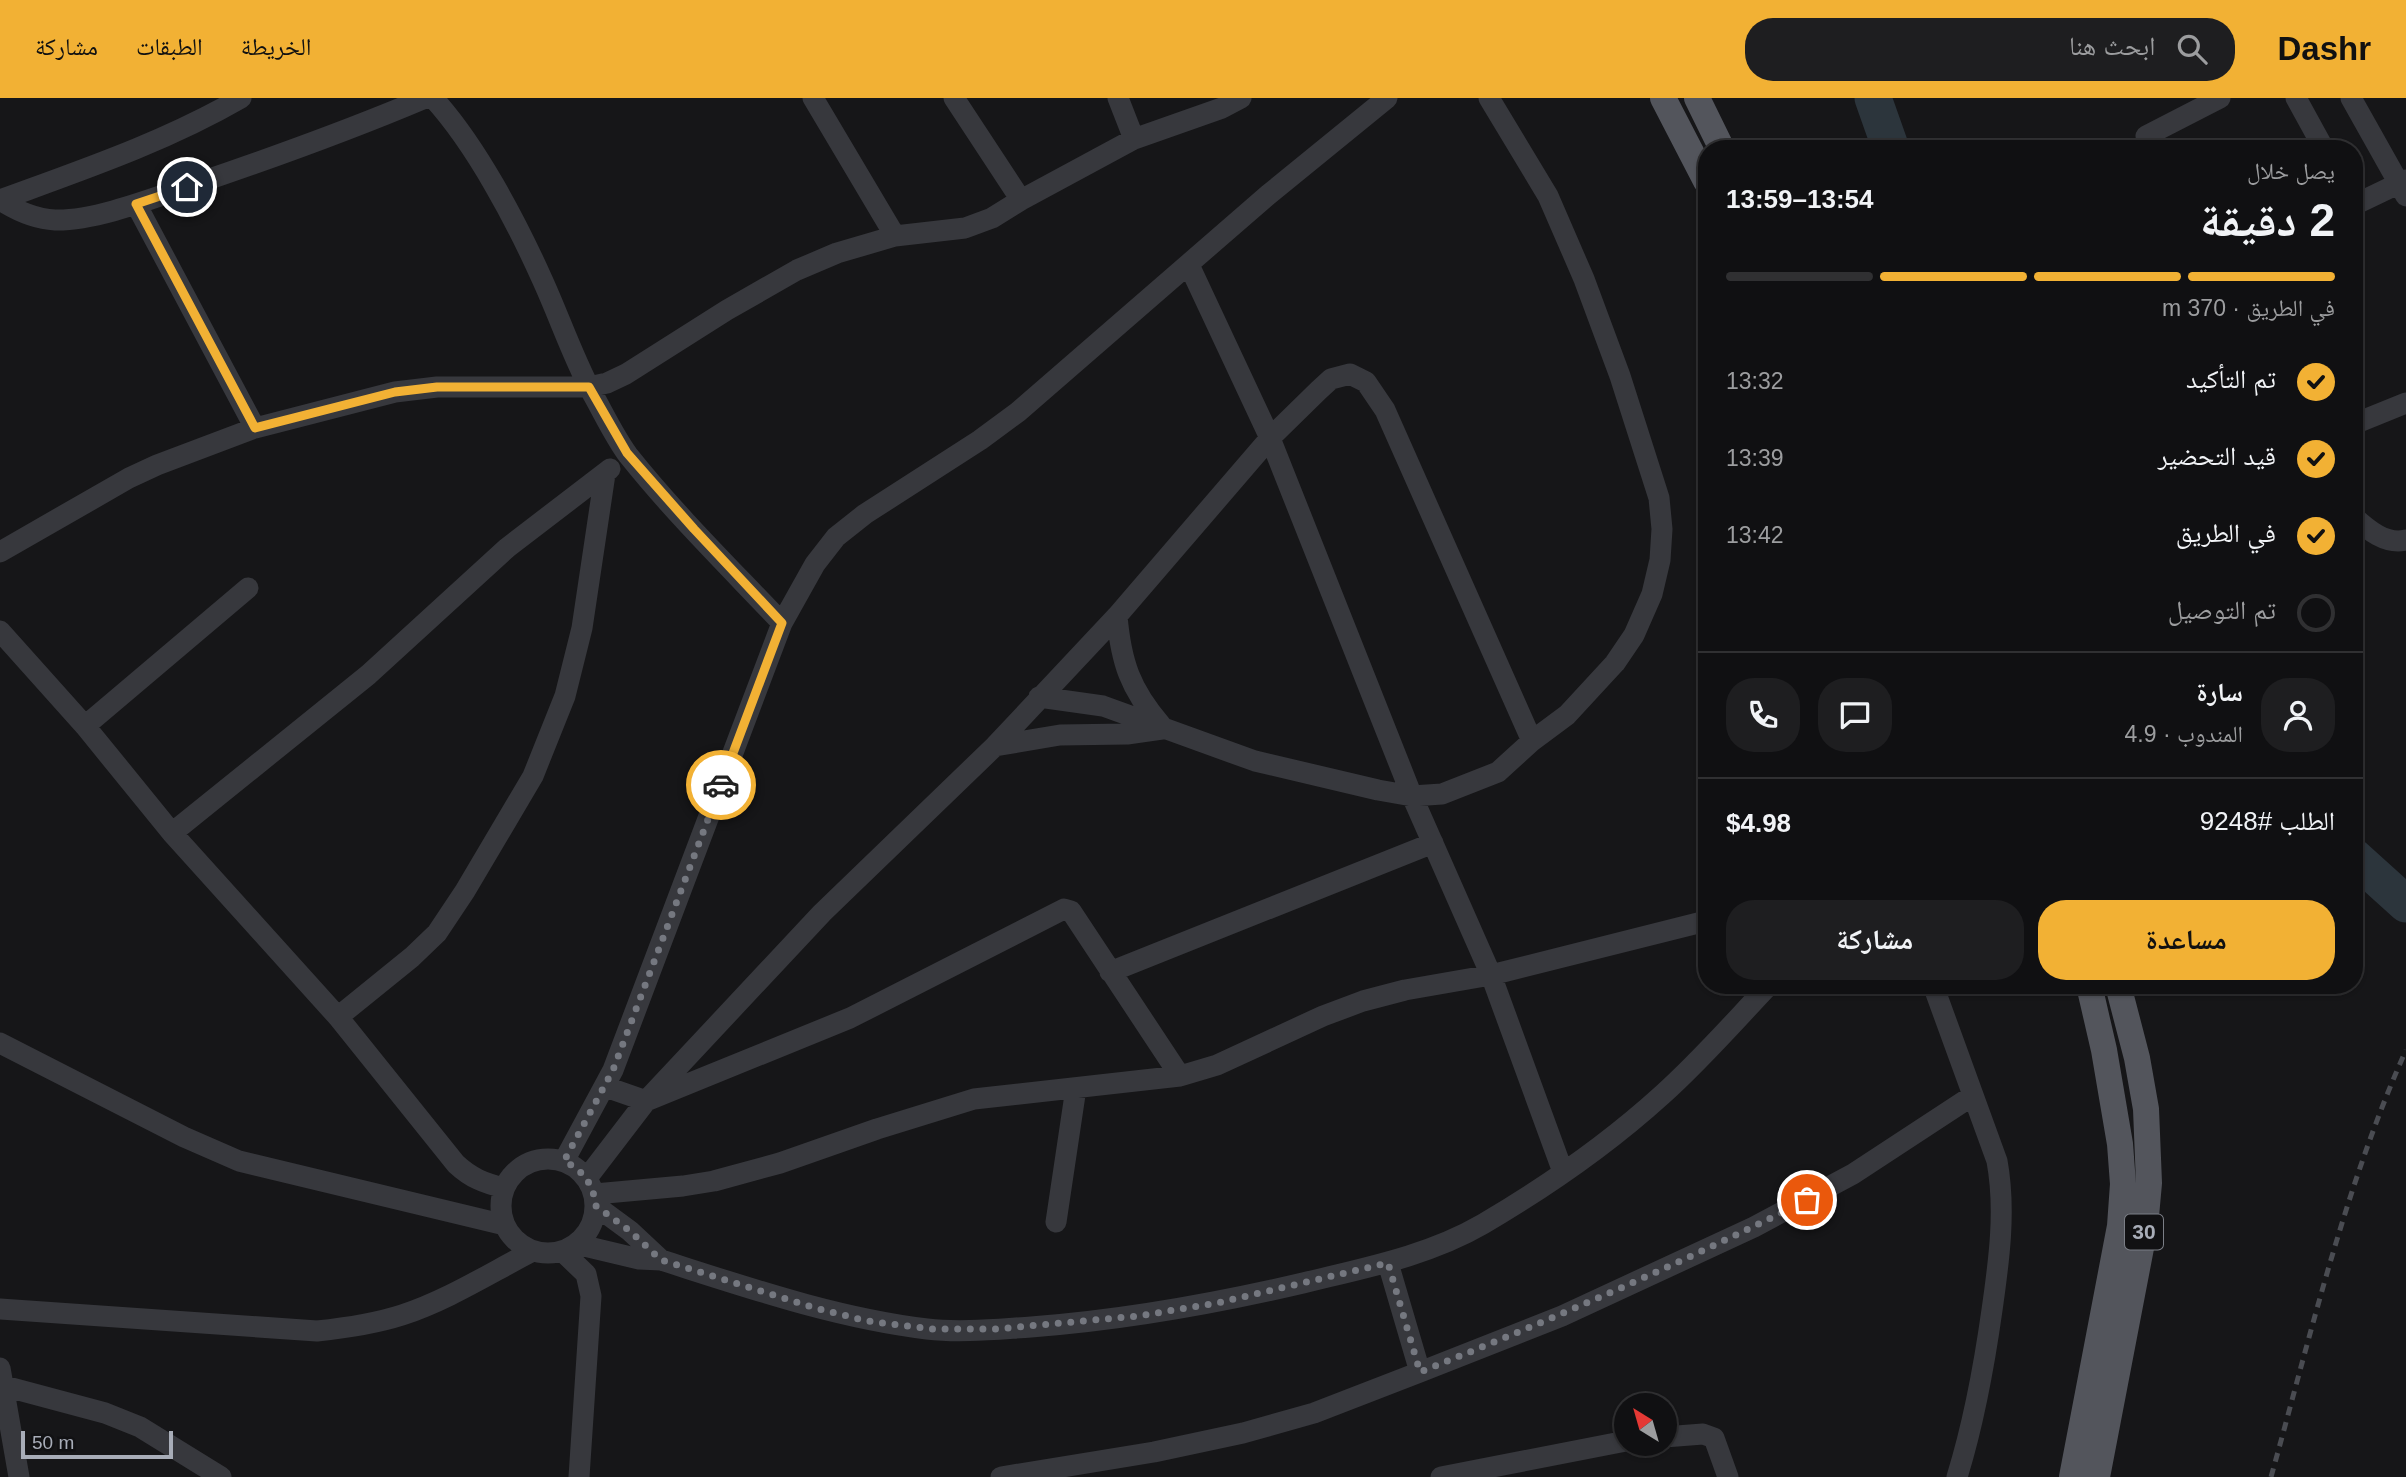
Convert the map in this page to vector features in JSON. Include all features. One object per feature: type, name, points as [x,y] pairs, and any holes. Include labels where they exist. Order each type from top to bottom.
[{"type":"main road","points":[[1663,98],[1698,166]]},
{"type":"main road","points":[[1697,98],[1718,140]]},
{"type":"main road","name":"30","points":[[2071,1477],[2120,1226],[2123,1184],[2112,1093],[2091,994]]},
{"type":"main road","name":"30","points":[[2097,1477],[2145,1227],[2149,1183],[2147,1110],[2120,994]]},
{"type":"street","points":[[0,200],[132,152],[212,115],[241,98]]},
{"type":"street","points":[[0,200],[23,214],[54,220],[136,204],[339,134],[425,98]]},
{"type":"street","points":[[433,98],[451,119],[512,220],[541,277],[589,387],[627,453],[782,623]]},
{"type":"street","points":[[813,98],[895,236]]},
{"type":"street","points":[[954,98],[1021,200]]},
{"type":"street","points":[[1118,98],[1134,139]]},
{"type":"street","points":[[0,552],[129,478],[255,428],[395,392],[437,387],[589,387],[607,383],[797,270],[837,253],[895,236],[965,228],[992,218],[1134,139],[1222,108],[1241,98]]},
{"type":"street","points":[[564,1161],[606,1087],[782,623],[815,564],[836,537],[865,513],[981,440],[1009,419],[1289,178],[1387,98]]},
{"type":"street","points":[[1039,697],[1103,706],[1255,761],[1412,796],[1442,793],[1498,772],[1532,741],[1567,715],[1592,690],[1633,635],[1652,594],[1660,560],[1662,529],[1659,498],[1620,376],[1584,279],[1548,196],[1489,98]]},
{"type":"street","points":[[2146,136],[2220,98]]},
{"type":"street","points":[[2297,98],[2319,140]]},
{"type":"street","points":[[2351,98],[2404,186],[2363,201]]},
{"type":"street","points":[[136,204],[255,428]]},
{"type":"street","points":[[1189,265],[1270,438],[1412,796],[1491,975],[1563,1172]]},
{"type":"street","points":[[569,1248],[587,1234],[593,1221],[593,1193],[646,1101],[822,914],[995,746],[1117,616],[1270,438],[1331,379],[1349,373],[1366,382],[1385,410],[1532,741]]},
{"type":"street","points":[[2363,420],[2406,403]]},
{"type":"street","points":[[173,833],[368,675],[507,548],[605,474],[627,453]]},
{"type":"street","points":[[338,1017],[412,957],[436,933],[466,891],[533,776],[565,696],[582,628],[605,474]]},
{"type":"street","points":[[2363,526],[2389,540],[2406,540]]},
{"type":"street","points":[[85,726],[248,588]]},
{"type":"street","points":[[1117,616],[1120,647],[1128,678],[1144,705],[1164,729]]},
{"type":"street","points":[[0,631],[85,726],[173,833],[338,1017],[456,1164],[481,1182],[504,1188]]},
{"type":"street","points":[[995,746],[1060,735],[1127,734],[1164,729]]},
{"type":"street","points":[[1110,972],[1433,843]]},
{"type":"street","points":[[606,1087],[646,1101],[850,1018],[1059,910],[1071,911],[1180,1076]]},
{"type":"street","points":[[593,1193],[714,1181],[780,1163],[974,1099],[1180,1076],[1217,1065],[1323,1016],[1363,1001],[1405,990],[1491,975],[1698,923]]},
{"type":"street","points":[[661,1260],[593,1193],[577,1167],[564,1161],[549,1158],[535,1160],[522,1167],[504,1188],[501,1200],[505,1225],[516,1241],[533,1251],[547,1253],[569,1248],[661,1260],[815,1308],[867,1321],[932,1329],[996,1329],[1138,1316],[1217,1303],[1388,1263],[1429,1249],[1481,1225],[1563,1172],[1665,1093],[1760,994]]},
{"type":"street","points":[[1936,994],[1997,1161],[2000,1180],[1997,1275],[1970,1437],[1957,1477]]},
{"type":"street","points":[[0,1043],[184,1137],[239,1161],[505,1225]]},
{"type":"street","points":[[1056,1222],[1076,1088]]},
{"type":"street","points":[[1001,1477],[1243,1433],[1314,1413],[1420,1372],[1562,1316],[1754,1227],[1853,1174],[1972,1096]]},
{"type":"street","points":[[569,1248],[586,1274],[592,1296],[579,1477]]},
{"type":"street","points":[[0,1309],[317,1331],[358,1326],[402,1315],[446,1297],[533,1251]]},
{"type":"street","points":[[1388,1263],[1420,1372]]},
{"type":"street","points":[[19,1477],[2,1377],[141,1427],[221,1477]]},
{"type":"street","points":[[1677,1436],[1703,1434],[1714,1438],[1728,1477]]},
{"type":"street","points":[[1441,1477],[1614,1443]]},
{"type":"waterway","points":[[1873,98],[1888,140]]},
{"type":"waterway","points":[[2363,865],[2406,904]]},
{"type":"railway","points":[[2271,1477],[2347,1207],[2384,1102],[2406,1050]]},
{"type":"way so far","points":[[721,785],[606,1087],[564,1161],[577,1167],[587,1178],[596,1206],[630,1231],[661,1260],[815,1308],[867,1321],[932,1329],[996,1329],[1138,1316],[1217,1303],[1388,1263],[1420,1372],[1562,1316],[1807,1200]]},
{"type":"route","points":[[187,187],[136,204],[255,428],[395,392],[437,387],[589,387],[627,453],[782,623],[721,785]]}]
